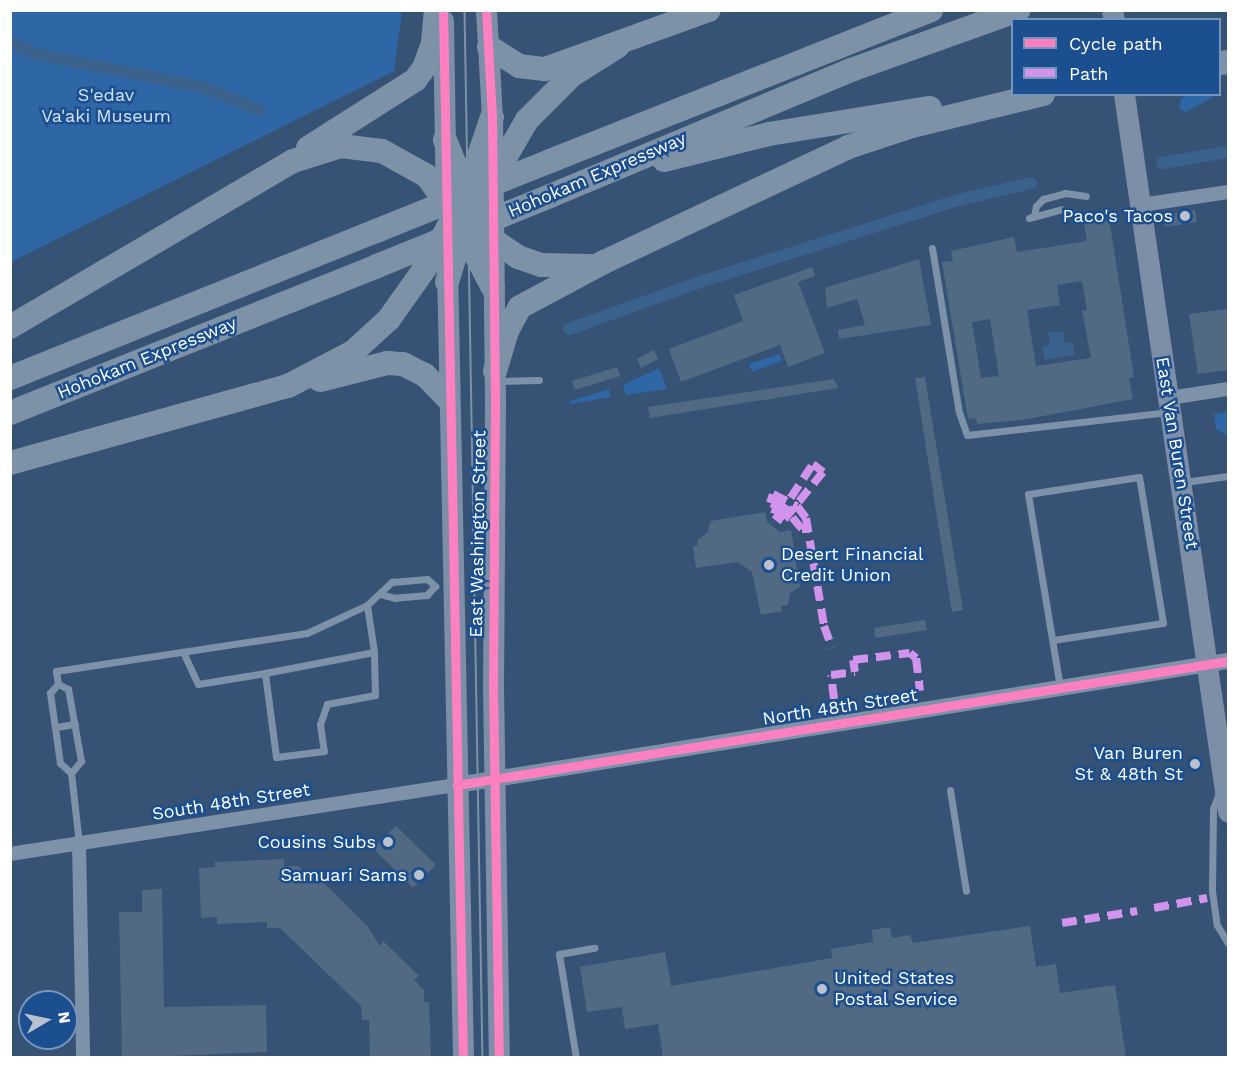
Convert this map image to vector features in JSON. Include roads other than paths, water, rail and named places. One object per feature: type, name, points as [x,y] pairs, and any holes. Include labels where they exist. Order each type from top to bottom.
[{"type":"highway","points":[[10,327],[284,166],[324,136],[415,80],[430,52],[436,10]]},
{"type":"highway","points":[[489,47],[514,64],[538,70],[618,46],[709,10]]},
{"type":"highway","name":"Hohokam Expressway","points":[[10,378],[931,10]]},
{"type":"highway","name":"Hohokam Expressway","points":[[10,413],[550,196],[851,70],[1020,10]]},
{"type":"highway","points":[[288,386],[331,367],[372,337],[412,289],[458,213],[493,177],[527,120],[551,93],[586,64],[618,46]]},
{"type":"highway","points":[[550,196],[669,159],[769,134],[1012,96]]},
{"type":"highway","points":[[495,376],[507,331],[520,307],[604,262],[848,147],[912,126],[1035,96]]},
{"type":"highway","points":[[447,282],[458,213],[492,117]]},
{"type":"highway","points":[[445,140],[458,213],[494,288]]},
{"type":"highway","points":[[284,166],[332,147],[371,148],[392,154],[420,170],[458,213],[518,257],[552,268],[581,268],[604,262]]},
{"type":"highway","points":[[10,463],[288,386],[395,363],[418,370],[448,399]]},
{"type":"main road","points":[[443,10],[445,140]]},
{"type":"main road","name":"East Washington Street","points":[[486,10],[493,177],[494,780],[499,1058]]},
{"type":"main road","name":"East Van Buren Street","points":[[1125,96],[1181,482],[1219,662],[1223,779],[1228,811]]},
{"type":"main road","name":"East Washington Street","points":[[447,282],[448,399],[444,585],[457,785],[464,1058]]},
{"type":"street","points":[[1141,205],[1228,192]]},
{"type":"street","points":[[1170,405],[1228,389]]},
{"type":"street","name":"North 48th Street","points":[[457,785],[1219,662]]},
{"type":"street","name":"South 48th Street","points":[[10,854],[457,785]]},
{"type":"street","points":[[79,843],[82,1058]]},
{"type":"lane","points":[[1062,209],[1032,217],[1036,206],[1043,199],[1065,193],[1086,196]]},
{"type":"lane","points":[[932,248],[959,412],[967,435],[1141,415],[1170,405]]},
{"type":"lane","points":[[495,376],[539,380]]},
{"type":"lane","points":[[1181,482],[1228,476]]},
{"type":"lane","points":[[1053,640],[1163,623],[1138,477],[1028,494],[1060,688]]},
{"type":"lane","points":[[58,684],[56,671],[307,633],[367,605],[392,582],[427,579],[444,585]]},
{"type":"lane","points":[[410,580],[412,597]]},
{"type":"lane","points":[[380,594],[395,598],[427,595],[444,585]]},
{"type":"lane","points":[[265,673],[276,757],[324,751],[320,724],[327,704],[375,695],[374,652],[367,605]]},
{"type":"lane","points":[[183,652],[198,684],[374,652]]},
{"type":"lane","points":[[58,684],[68,689],[81,761],[71,773]]},
{"type":"lane","points":[[58,684],[50,693],[60,763],[71,773],[79,843]]},
{"type":"lane","points":[[56,727],[75,724]]},
{"type":"lane","points":[[1223,779],[1213,809],[1211,865],[1217,925],[1228,943]]},
{"type":"lane","points":[[950,790],[966,891]]},
{"type":"lane","points":[[576,1058],[560,954],[594,948]]},
{"type":"waterway","points":[[10,42],[36,54],[203,87],[259,110]]},
{"type":"waterway","points":[[1162,163],[1228,152]]},
{"type":"waterway","points":[[569,329],[703,281],[958,200],[1031,183]]},
{"type":"tram line","points":[[465,10],[483,1058]]},
{"type":"place","name":"Paco's Tacos","points":[[1185,216]]},
{"type":"place","name":"Desert Financial Credit Union","points":[[769,565]]},
{"type":"place","name":"Van Buren St & 48th St","points":[[1195,764]]},
{"type":"place","name":"Cousins Subs","points":[[388,842]]},
{"type":"place","name":"Samuari Sams","points":[[419,875]]},
{"type":"place","name":"United States Postal Service","points":[[822,989]]},
{"type":"park label","name":"S'edav Va'aki Museum","points":[[106,106]]}]
